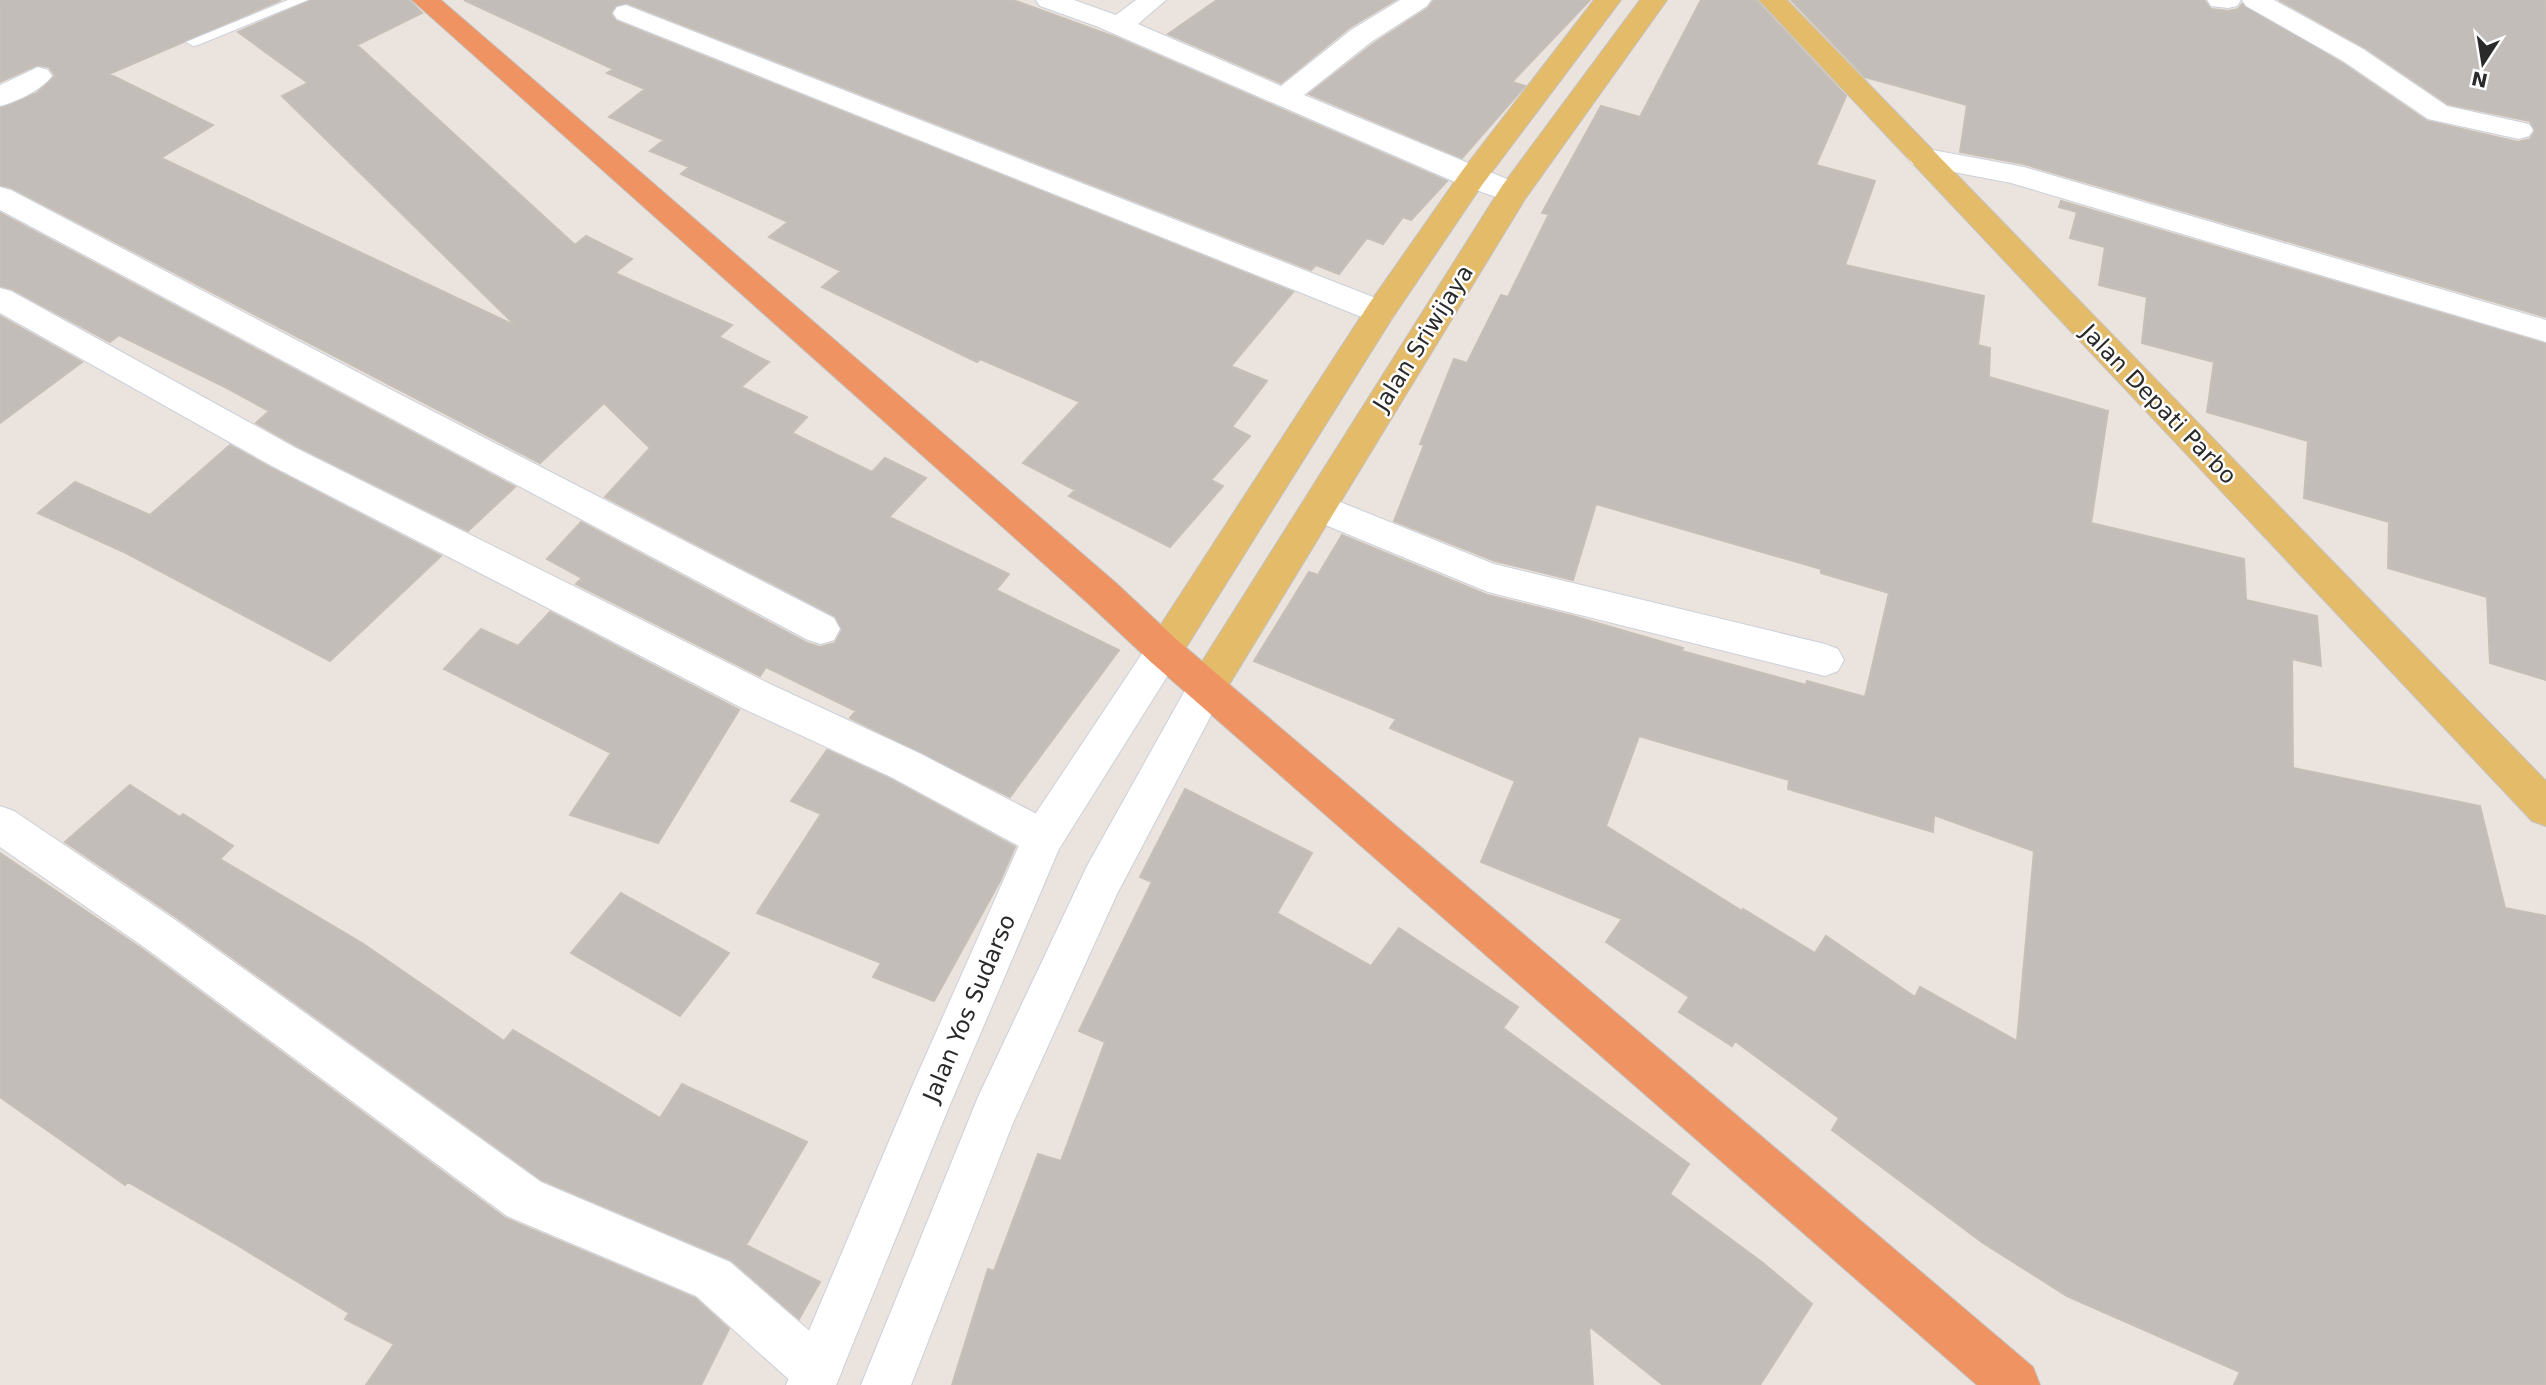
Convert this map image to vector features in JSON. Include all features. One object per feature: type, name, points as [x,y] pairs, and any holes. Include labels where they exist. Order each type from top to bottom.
[{"type":"highway","points":[[425,0],[1092,584],[1164,651],[2015,1385]]},
{"type":"main road","name":"Jalan Sriwijaya","points":[[1164,651],[1380,312],[1472,178],[1608,0]]},
{"type":"main road","name":"Jalan Sriwijaya","points":[[1207,687],[1513,193],[1654,0]]},
{"type":"main road","name":"Jalan Depati Parbo","points":[[1772,0],[2546,808]]},
{"type":"street","points":[[1049,0],[1119,26],[1472,178],[1513,193]]},
{"type":"street","points":[[1119,26],[1153,0]]},
{"type":"street","points":[[1286,96],[1361,36],[1418,0]]},
{"type":"street","points":[[2256,0],[2353,55],[2438,113],[2519,131]]},
{"type":"street","points":[[626,13],[1380,312]]},
{"type":"street","points":[[0,97],[38,76]]},
{"type":"street","points":[[1922,157],[2014,174],[2546,331]]},
{"type":"street","points":[[0,197],[821,629]]},
{"type":"street","points":[[0,299],[284,457],[756,696],[905,765],[1042,838]]},
{"type":"street","points":[[1318,507],[1488,577],[1825,660]]},
{"type":"street","name":"Jalan Yos Sudarso","points":[[814,1378],[1042,838],[1164,651]]},
{"type":"street","points":[[886,1385],[1000,1101],[1102,880],[1207,687]]},
{"type":"street","points":[[0,824],[159,933],[524,1199],[713,1279],[814,1378]]},
{"type":"lane","points":[[193,42],[301,0]]},
{"type":"building","points":[[0,0],[281,0],[109,74],[213,125],[161,158],[516,326],[282,96],[308,83],[238,32],[311,0],[409,0],[422,13],[357,45],[575,245],[586,236],[632,259],[615,273],[732,325],[719,337],[769,362],[741,387],[807,417],[792,433],[872,472],[885,458],[926,478],[889,517],[1009,574],[996,590],[1119,650],[1010,797],[850,718],[856,711],[766,667],[760,676],[576,584],[582,578],[547,559],[581,522],[807,643],[820,647],[835,643],[842,630],[835,616],[605,497],[650,448],[604,403],[540,463],[12,188],[0,185],[0,108],[37,93],[55,76],[49,67],[37,65],[0,82]]},
{"type":"building","points":[[464,0],[1013,0],[1115,37],[1447,181],[1411,220],[1403,217],[1383,244],[1367,238],[1339,274],[1316,265],[1311,270],[627,3],[615,6],[611,14],[616,21],[1293,292],[1231,366],[1267,381],[1232,427],[1250,436],[1211,480],[1223,486],[1170,547],[1069,496],[1075,490],[1023,463],[1080,402],[980,359],[977,362],[822,287],[841,271],[769,237],[788,222],[681,174],[689,167],[650,151],[664,140],[609,117],[645,89],[607,73],[613,69]]},
{"type":"building","points":[[1217,0],[1395,0],[1349,28],[1281,83],[1168,34]]},
{"type":"building","points":[[1434,0],[1590,0],[1512,82],[1525,86],[1462,158],[1309,94],[1373,44],[1428,8]]},
{"type":"building","points":[[1701,0],[1756,0],[1846,96],[1816,165],[1875,181],[1845,265],[1984,296],[1978,345],[1990,348],[1989,377],[2108,411],[2091,523],[2244,559],[2246,600],[2317,616],[2321,666],[2292,659],[2293,768],[2480,806],[2505,908],[2546,916],[2546,1385],[2234,1385],[2240,1372],[2067,1296],[1983,1243],[1832,1130],[1839,1118],[1735,1041],[1732,1046],[1679,1012],[1689,997],[1606,942],[1622,919],[1481,862],[1515,781],[1390,728],[1396,719],[1254,661],[1309,572],[1318,575],[1342,535],[1487,595],[1573,616],[1683,648],[1682,651],[1806,685],[1807,681],[1865,697],[1889,593],[1821,573],[1821,569],[1596,504],[1573,580],[1495,561],[1394,521],[1424,445],[1420,444],[1454,359],[1467,363],[1501,295],[1508,297],[1549,214],[1542,213],[1601,106],[1640,117]],"holes":[[[1639,736],[1789,780],[1788,789],[1933,832],[1934,815],[2034,851],[2017,1041],[1920,987],[1915,997],[1826,936],[1815,953],[1606,826]]]},
{"type":"building","points":[[1791,0],[2204,0],[2211,9],[2228,11],[2238,9],[2242,4],[2342,63],[2427,121],[2518,142],[2530,139],[2535,131],[2530,121],[2448,104],[2364,47],[2279,0],[2546,0],[2546,317],[2024,164],[1960,152],[1967,105],[1865,77]]},
{"type":"building","points":[[2061,201],[2546,344],[2546,680],[2490,663],[2487,597],[2388,568],[2389,522],[2304,498],[2308,441],[2207,412],[2214,362],[2142,343],[2147,297],[2099,285],[2105,247],[2070,238],[2077,212],[2059,207]]},
{"type":"building","points":[[0,213],[515,487],[468,531],[297,446],[256,423],[269,411],[227,388],[119,335],[110,342],[12,289],[0,286]]},
{"type":"building","points":[[0,316],[82,362],[0,423]]},
{"type":"building","points":[[230,445],[441,556],[330,661],[126,553],[38,513],[75,482],[150,515]]},
{"type":"building","points":[[550,612],[739,710],[658,843],[570,815],[611,753],[444,669],[481,629],[518,646]]},
{"type":"building","points":[[827,750],[890,779],[1015,847],[1000,881],[934,1001],[873,977],[881,963],[757,913],[821,814],[791,801]]},
{"type":"building","points":[[130,785],[233,846],[220,859],[362,943],[504,1041],[513,1030],[660,1118],[682,1084],[807,1142],[746,1245],[820,1282],[799,1319],[731,1260],[542,1180],[176,917],[65,842]]},
{"type":"building","points":[[1185,789],[1312,853],[1277,913],[1371,966],[1399,928],[1518,1007],[1503,1028],[1689,1164],[1670,1194],[1763,1263],[1812,1304],[1760,1385],[1663,1385],[1589,1326],[1593,1385],[952,1385],[988,1269],[994,1271],[1038,1154],[1061,1161],[1105,1042],[1079,1031],[1152,882],[1140,877]]},
{"type":"building","points":[[0,853],[142,949],[505,1218],[695,1298],[729,1329],[701,1385],[366,1385],[394,1344],[345,1319],[349,1313],[237,1245],[128,1182],[125,1185],[0,1097]]},
{"type":"building","points":[[621,893],[729,953],[680,1016],[571,953]]}]
